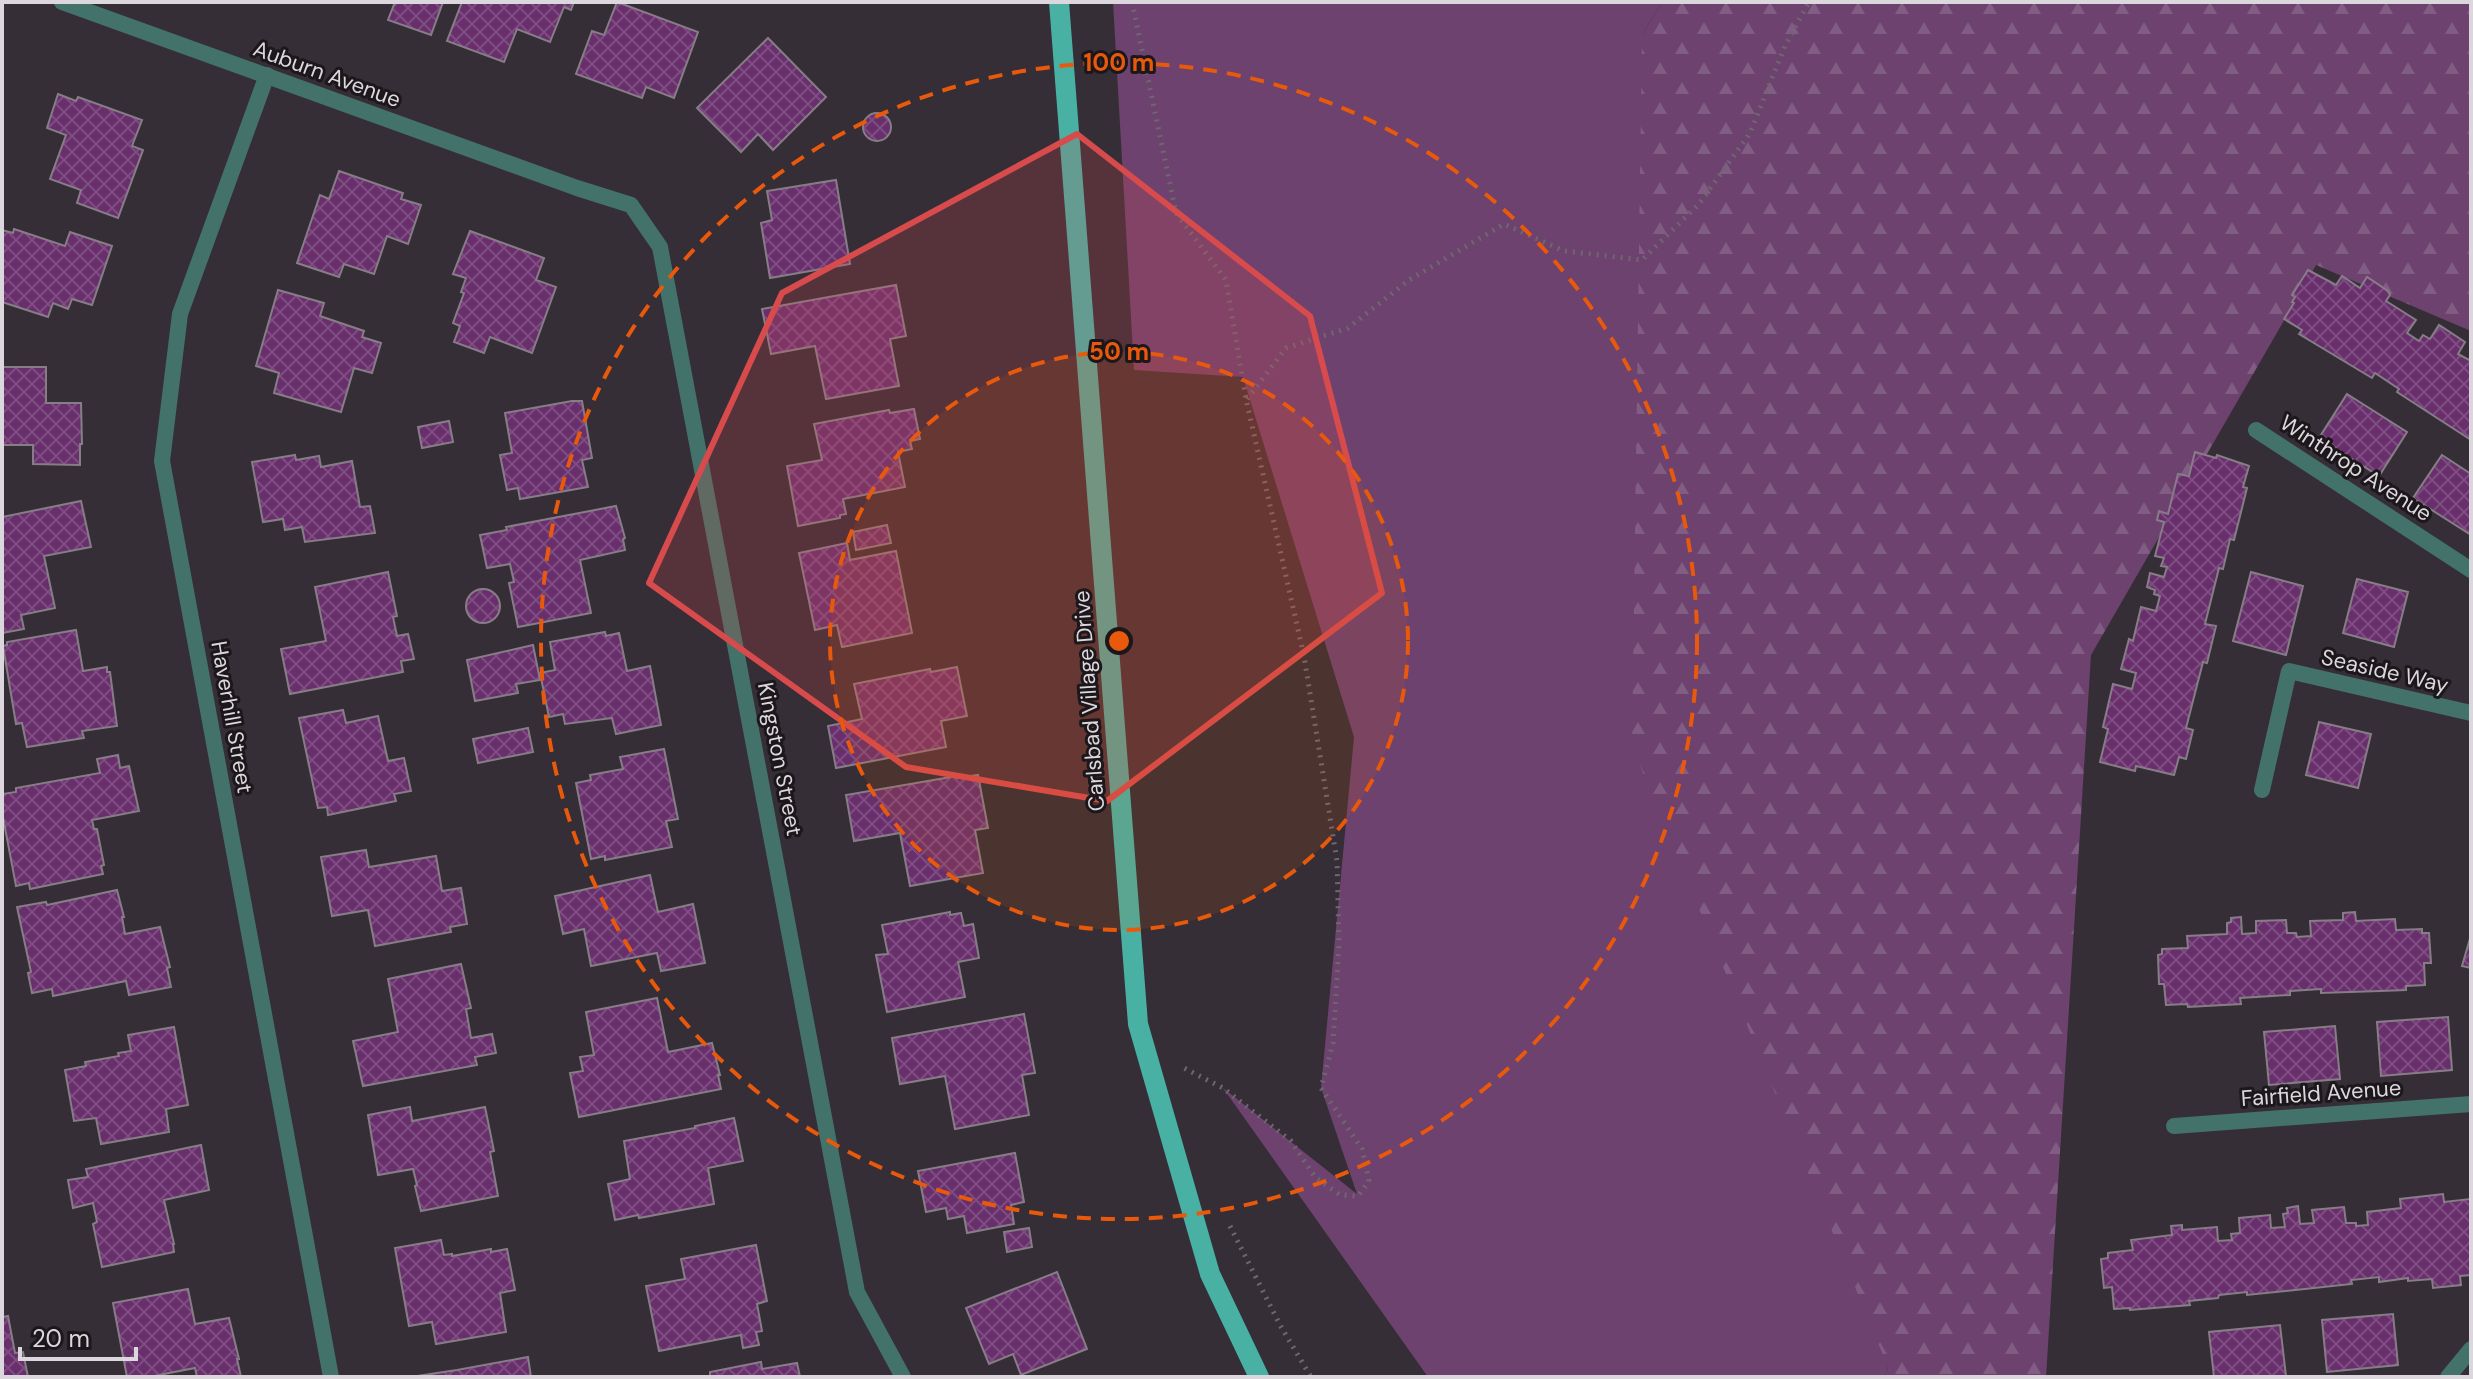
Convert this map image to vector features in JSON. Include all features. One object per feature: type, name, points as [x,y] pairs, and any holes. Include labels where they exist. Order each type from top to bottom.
[{"type":"main road","name":"Carlsbad Village Drive","points":[[1059,2],[1138,1024],[1210,1274],[1259,1377]]},
{"type":"street","name":"Auburn Avenue","points":[[62,2],[577,188]]},
{"type":"street","name":"Haverhill Street","points":[[267,75],[180,314],[162,461],[331,1377]]},
{"type":"street","name":"Kingston Street","points":[[577,188],[631,205],[660,247],[857,1292],[903,1377]]},
{"type":"street","name":"Winthrop Avenue","points":[[2256,430],[2471,570]]},
{"type":"street","name":"Seaside Way","points":[[2262,790],[2289,671],[2471,713]]},
{"type":"street","name":"Fairfield Avenue","points":[[2174,1126],[2471,1104]]},
{"type":"street","points":[[2448,1377],[2471,1349]]},
{"type":"path","points":[[1132,2],[1176,213],[1226,280],[1246,399],[1304,656],[1337,861],[1339,944],[1334,1029],[1321,1088],[1362,1149],[1369,1181],[1358,1196],[1340,1195],[1315,1177],[1291,1141],[1223,1088],[1184,1068],[1187,1083]]},
{"type":"path","points":[[1246,399],[1286,348],[1348,328],[1409,280],[1504,224],[1564,251],[1642,260],[1699,204],[1750,133],[1785,46],[1809,2]]},
{"type":"path","points":[[1225,1212],[1236,1241],[1311,1377]]},
{"type":"highlighted area","points":[[1077,134],[1310,316],[1382,593],[1107,801],[906,767],[649,583],[782,293]]},
{"type":"green space","points":[[1113,2],[1662,2],[1642,35],[1888,1367],[1885,1377],[1428,1377],[1223,1088],[1357,1194],[1321,1088],[1354,737],[1243,377],[1134,370]]},
{"type":"green space","points":[[1662,2],[2471,4],[2471,331],[2316,265],[2091,655],[2046,1377],[1885,1377],[1888,1367],[1632,746],[1642,35]]},
{"type":"building","points":[[395,2],[443,2],[431,35],[388,20]]},
{"type":"building","points":[[462,2],[574,2],[571,10],[564,7],[550,42],[517,29],[504,62],[447,41]]},
{"type":"building","points":[[617,2],[698,32],[674,98],[646,87],[642,98],[576,74],[592,31],[604,35]]},
{"type":"building","points":[[768,38],[826,97],[773,150],[758,134],[741,152],[697,108]]},
{"type":"building","points":[[58,94],[76,101],[78,97],[142,120],[132,146],[143,150],[118,218],[77,203],[81,190],[50,179],[66,135],[47,128]]},
{"type":"building","points":[[877,113],[887,117],[891,127],[887,137],[877,141],[867,137],[863,127],[867,117]]},
{"type":"building","points":[[339,171],[403,193],[401,199],[421,205],[408,244],[387,236],[374,274],[344,264],[339,277],[297,263],[320,195],[329,199]]},
{"type":"building","points":[[836,180],[850,264],[770,278],[761,223],[772,220],[767,191]]},
{"type":"building","points":[[14,229],[65,246],[70,232],[112,246],[92,305],[72,299],[68,309],[53,303],[48,317],[2,302],[2,230],[13,233]]},
{"type":"building","points":[[470,231],[544,258],[536,280],[556,287],[532,353],[490,337],[484,353],[454,342],[460,326],[453,323],[466,278],[453,274]]},
{"type":"building","points":[[2308,270],[2336,285],[2342,276],[2360,288],[2367,277],[2388,291],[2390,295],[2386,301],[2416,320],[2407,333],[2419,341],[2423,335],[2430,339],[2439,325],[2465,342],[2458,354],[2469,360],[2471,357],[2471,440],[2397,392],[2399,389],[2375,373],[2372,378],[2299,334],[2302,330],[2284,319],[2294,303],[2295,297],[2292,295]]},
{"type":"building","points":[[896,285],[906,336],[890,339],[899,386],[826,399],[815,346],[771,354],[762,309]]},
{"type":"building","points":[[278,290],[324,303],[320,316],[364,331],[362,337],[381,343],[372,373],[354,368],[341,412],[274,393],[279,373],[256,366]]},
{"type":"building","points":[[2,367],[46,367],[46,403],[81,403],[80,465],[33,464],[33,445],[2,445]]},
{"type":"building","points":[[2347,394],[2407,432],[2379,476],[2319,438]]},
{"type":"building","points":[[582,401],[592,458],[582,460],[588,487],[520,499],[518,488],[507,490],[500,455],[512,453],[505,413]]},
{"type":"building","points":[[914,409],[920,439],[910,441],[912,449],[898,452],[905,487],[843,499],[846,514],[840,515],[840,518],[798,526],[787,466],[822,460],[814,424],[889,410],[890,413]]},
{"type":"building","points":[[449,421],[453,442],[422,448],[418,427]]},
{"type":"building","points":[[2195,452],[2216,458],[2217,455],[2249,466],[2243,487],[2247,488],[2234,540],[2230,539],[2223,569],[2219,568],[2205,624],[2216,626],[2186,728],[2193,730],[2186,759],[2179,757],[2174,775],[2136,766],[2135,771],[2100,762],[2108,729],[2103,727],[2113,684],[2132,689],[2136,673],[2121,669],[2129,639],[2133,641],[2141,607],[2156,611],[2160,596],[2147,587],[2150,573],[2164,577],[2167,567],[2161,566],[2164,558],[2155,556],[2164,522],[2157,520],[2159,511],[2168,514],[2178,474],[2189,476]]},
{"type":"building","points":[[295,455],[296,460],[319,456],[321,467],[352,461],[360,507],[370,506],[375,533],[305,542],[302,527],[285,530],[283,519],[263,522],[252,462]]},
{"type":"building","points":[[2442,455],[2471,474],[2471,535],[2413,498]]},
{"type":"building","points":[[81,501],[91,547],[44,556],[55,608],[21,615],[24,629],[2,633],[2,517]]},
{"type":"building","points":[[616,506],[625,538],[625,550],[580,560],[591,613],[518,627],[509,583],[514,582],[510,564],[487,568],[480,535],[507,530],[506,527]]},
{"type":"building","points":[[887,525],[891,543],[856,550],[853,532]]},
{"type":"building","points":[[847,543],[850,560],[896,551],[912,633],[842,647],[837,625],[815,630],[799,553]]},
{"type":"building","points":[[388,572],[397,616],[393,617],[397,636],[408,634],[414,659],[401,661],[403,672],[290,694],[281,649],[326,641],[315,587]]},
{"type":"building","points":[[2251,572],[2303,586],[2286,655],[2233,641]]},
{"type":"building","points":[[2357,579],[2408,592],[2394,647],[2343,633]]},
{"type":"building","points":[[483,589],[495,594],[500,606],[495,618],[483,623],[471,618],[466,606],[471,594]]},
{"type":"building","points":[[76,630],[83,671],[107,667],[107,672],[110,672],[117,726],[82,731],[84,738],[27,747],[22,723],[16,724],[3,646],[7,642]]},
{"type":"building","points":[[605,632],[606,636],[619,633],[627,671],[650,666],[661,725],[616,734],[612,718],[565,724],[563,714],[549,717],[540,673],[555,670],[550,642]]},
{"type":"building","points":[[533,645],[540,680],[516,684],[518,693],[475,701],[467,660]]},
{"type":"building","points":[[957,667],[967,716],[941,721],[946,747],[836,768],[828,726],[862,719],[854,684],[930,669],[931,672]]},
{"type":"building","points":[[343,710],[346,723],[378,716],[388,761],[404,758],[411,791],[394,794],[396,801],[328,815],[327,807],[318,808],[299,718]]},
{"type":"building","points":[[2319,722],[2371,734],[2358,788],[2306,775]]},
{"type":"building","points":[[528,728],[533,752],[478,763],[473,739]]},
{"type":"building","points":[[664,749],[678,819],[666,821],[672,847],[605,860],[605,856],[591,859],[576,783],[591,780],[590,775],[623,769],[620,757]]},
{"type":"building","points":[[118,755],[120,768],[129,766],[139,811],[92,820],[94,829],[97,829],[103,874],[30,889],[29,883],[16,886],[2,812],[2,794],[16,792],[16,788],[100,773],[97,759]]},
{"type":"building","points":[[978,775],[988,828],[975,830],[983,873],[910,886],[900,833],[854,841],[846,795]]},
{"type":"building","points":[[366,850],[369,867],[436,856],[442,891],[461,888],[467,924],[450,927],[451,932],[375,946],[368,910],[332,916],[321,857]]},
{"type":"building","points":[[650,875],[658,912],[693,904],[705,963],[661,971],[657,953],[591,966],[584,929],[563,934],[555,896]]},
{"type":"building","points":[[117,890],[125,934],[160,927],[170,967],[167,968],[171,987],[129,995],[126,981],[53,996],[52,989],[32,993],[28,973],[31,972],[17,907],[46,902],[47,905]]},
{"type":"building","points":[[950,912],[950,915],[961,913],[964,926],[973,924],[979,958],[958,962],[965,997],[887,1012],[876,955],[888,954],[882,925]]},
{"type":"building","points":[[2355,912],[2356,921],[2395,919],[2396,930],[2422,929],[2422,933],[2429,933],[2431,963],[2424,963],[2425,985],[2406,986],[2406,990],[2290,991],[2290,995],[2240,998],[2241,1004],[2166,1005],[2164,984],[2159,984],[2158,955],[2162,954],[2162,949],[2188,948],[2187,936],[2227,934],[2227,923],[2231,922],[2231,918],[2241,917],[2242,934],[2256,933],[2256,921],[2286,920],[2287,933],[2296,933],[2297,937],[2311,936],[2310,921],[2343,920],[2343,913]]},
{"type":"building","points":[[2471,935],[2471,968],[2462,966]]},
{"type":"building","points":[[461,964],[471,1008],[466,1009],[471,1038],[492,1034],[496,1053],[475,1057],[477,1065],[363,1086],[353,1041],[398,1032],[388,979]]},
{"type":"building","points":[[657,998],[668,1052],[712,1043],[721,1089],[579,1117],[570,1073],[583,1071],[580,1057],[594,1055],[586,1012]]},
{"type":"building","points":[[1024,1014],[1035,1073],[1022,1075],[1029,1115],[955,1129],[945,1076],[900,1084],[892,1038]]},
{"type":"building","points":[[2448,1017],[2452,1070],[2381,1076],[2377,1022]]},
{"type":"building","points":[[2335,1026],[2340,1079],[2269,1085],[2264,1032]]},
{"type":"building","points":[[174,1027],[188,1105],[166,1109],[169,1132],[101,1144],[96,1118],[74,1121],[65,1070],[131,1051],[128,1035]]},
{"type":"building","points":[[410,1107],[412,1121],[485,1107],[494,1151],[490,1152],[498,1196],[421,1211],[413,1169],[378,1175],[368,1115]]},
{"type":"building","points":[[734,1118],[743,1161],[708,1168],[714,1204],[615,1220],[608,1184],[630,1179],[624,1141]]},
{"type":"building","points":[[201,1145],[209,1190],[164,1200],[174,1252],[102,1267],[93,1224],[97,1222],[93,1203],[73,1208],[68,1180],[88,1177],[86,1169]]},
{"type":"building","points":[[1015,1153],[1024,1202],[1011,1205],[1014,1224],[967,1233],[964,1216],[948,1219],[946,1208],[926,1212],[918,1171]]},
{"type":"building","points":[[2443,1194],[2444,1202],[2470,1199],[2471,1275],[2460,1276],[2461,1285],[2433,1288],[2432,1279],[2379,1282],[2379,1277],[2351,1280],[2352,1284],[2219,1295],[2218,1298],[2189,1301],[2190,1305],[2130,1310],[2114,1309],[2112,1287],[2104,1288],[2101,1259],[2108,1258],[2108,1253],[2133,1250],[2131,1240],[2172,1235],[2171,1226],[2182,1225],[2182,1230],[2217,1227],[2218,1241],[2232,1240],[2231,1234],[2240,1233],[2239,1218],[2270,1215],[2271,1228],[2285,1227],[2283,1214],[2288,1213],[2287,1208],[2298,1206],[2300,1224],[2314,1223],[2312,1210],[2344,1207],[2346,1223],[2368,1225],[2367,1212],[2401,1208],[2400,1199]]},
{"type":"building","points":[[1029,1228],[1032,1247],[1007,1252],[1004,1232]]},
{"type":"building","points":[[441,1240],[444,1255],[507,1249],[515,1290],[500,1293],[506,1332],[436,1344],[432,1322],[409,1326],[395,1248]]},
{"type":"building","points":[[756,1245],[767,1301],[757,1304],[762,1331],[756,1332],[759,1345],[743,1348],[741,1335],[659,1351],[646,1286],[685,1279],[681,1259]]},
{"type":"building","points":[[1057,1272],[1087,1349],[1021,1375],[1013,1354],[989,1364],[966,1308]]},
{"type":"building","points":[[188,1289],[195,1324],[229,1318],[241,1377],[197,1377],[195,1368],[149,1377],[127,1377],[113,1303]]},
{"type":"building","points":[[2393,1314],[2398,1365],[2327,1372],[2322,1320]]},
{"type":"building","points":[[8,1316],[15,1353],[23,1352],[28,1377],[2,1377],[2,1317]]},
{"type":"building","points":[[2280,1325],[2286,1376],[2214,1377],[2209,1332]]},
{"type":"building","points":[[528,1357],[531,1377],[417,1376],[457,1370]]},
{"type":"building","points":[[761,1362],[762,1369],[797,1363],[800,1377],[710,1377],[710,1372]]}]
